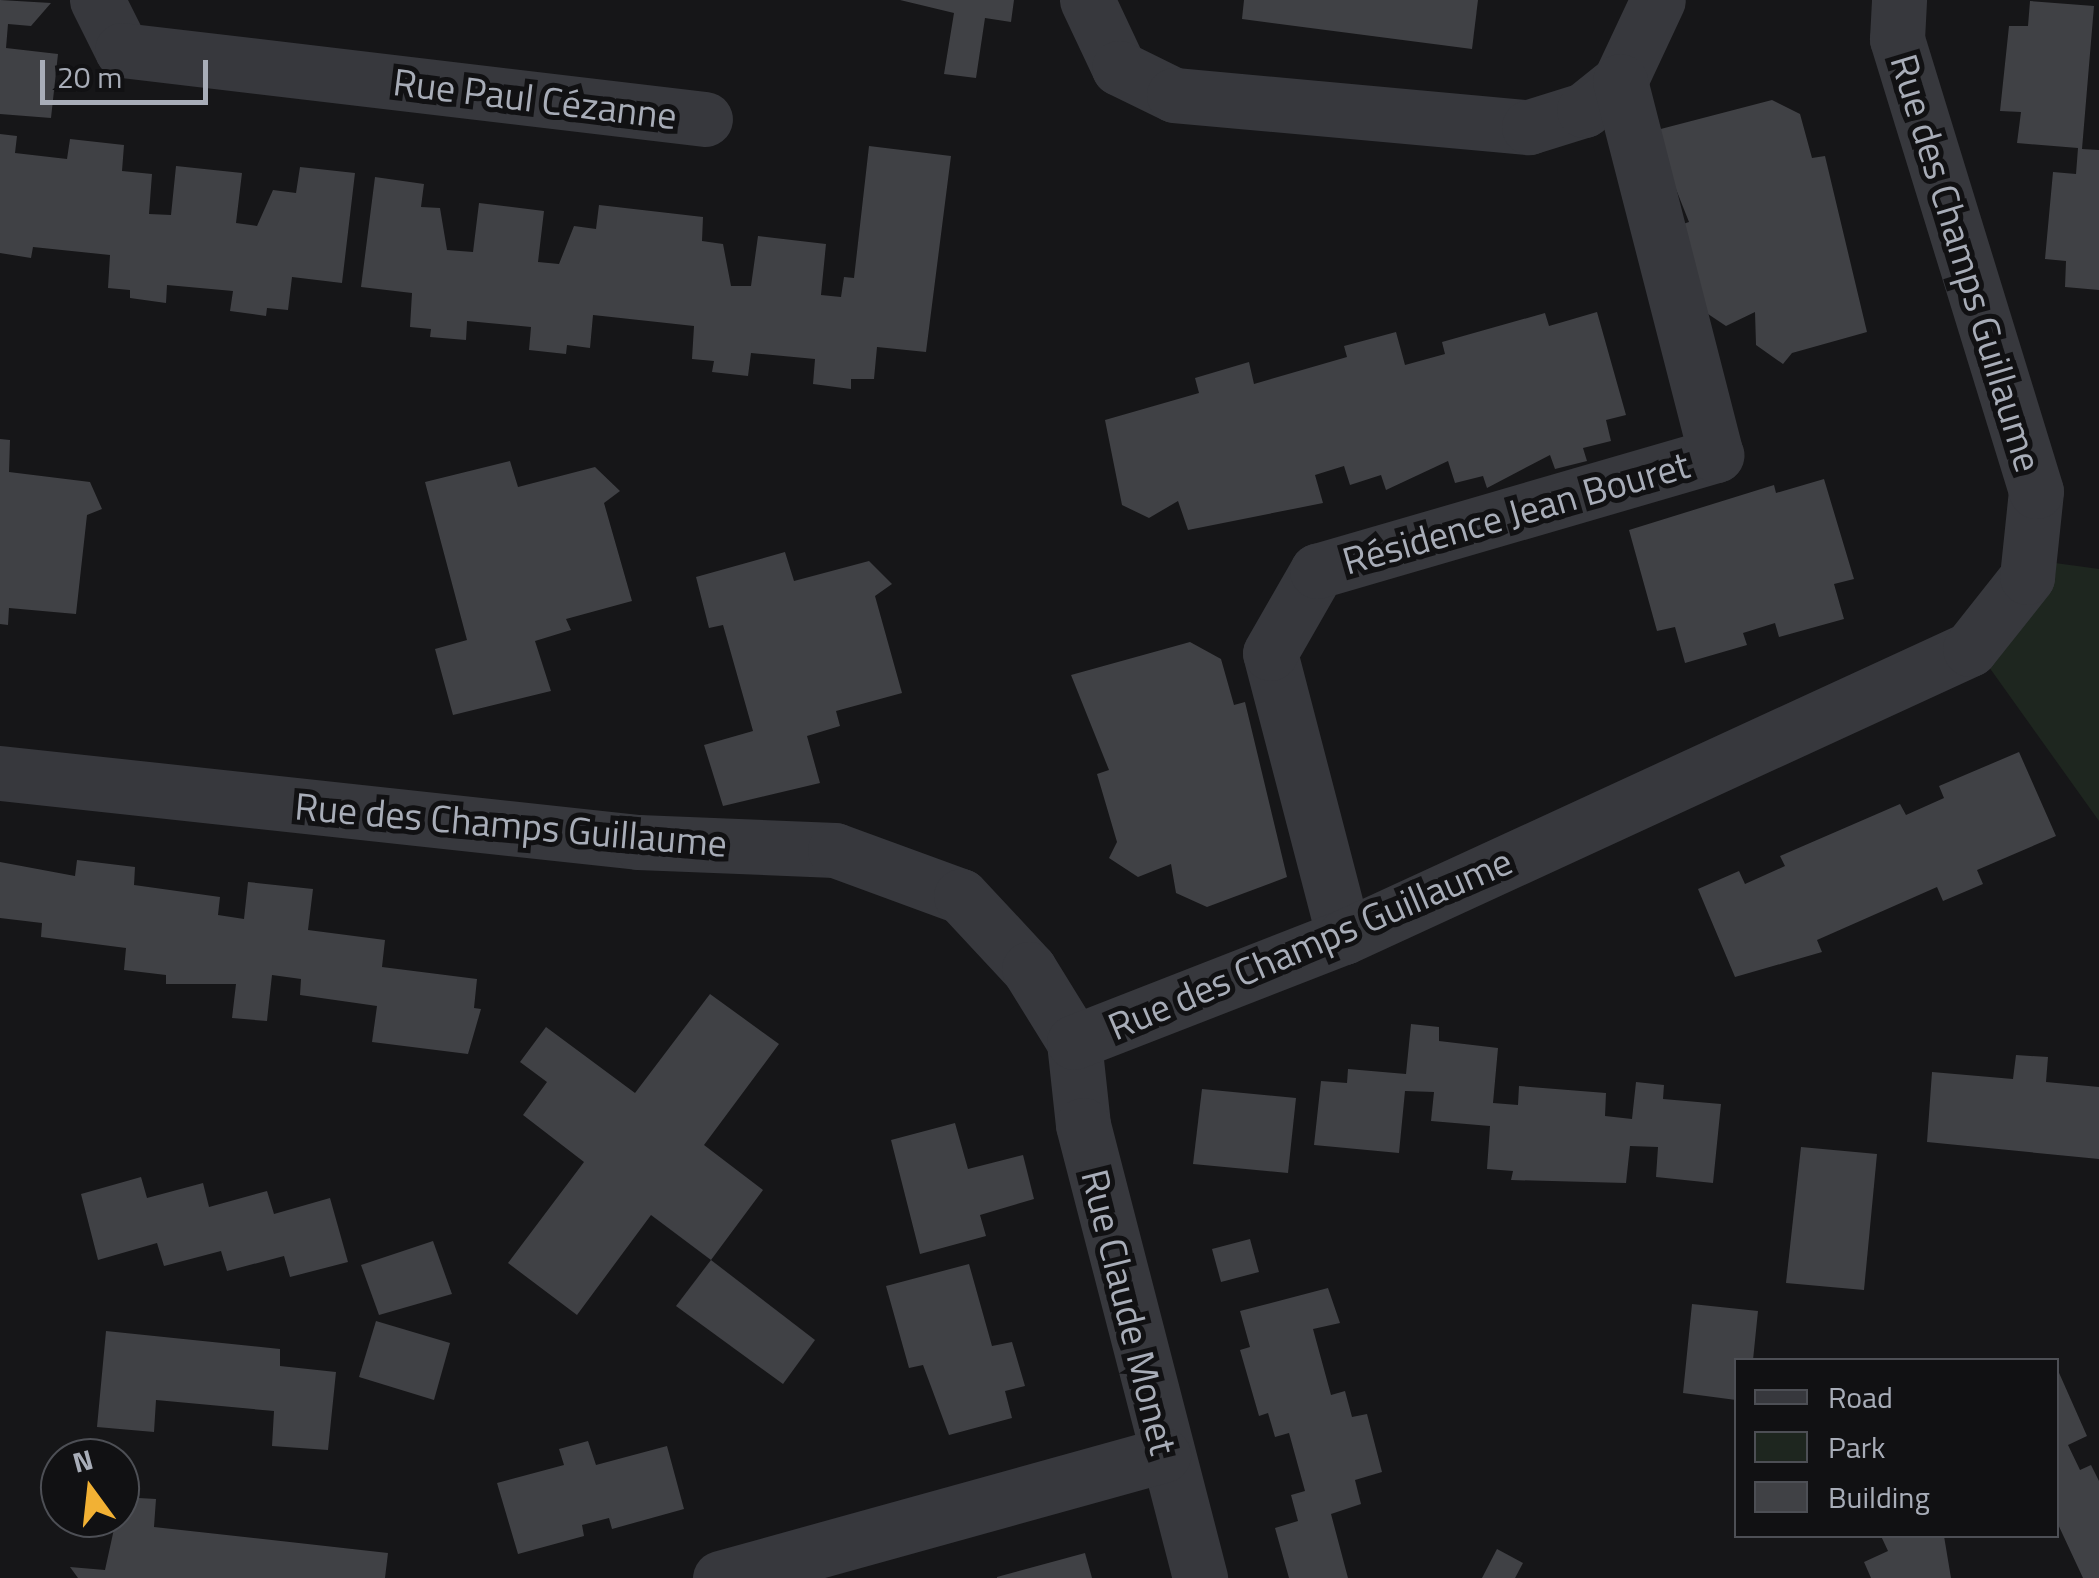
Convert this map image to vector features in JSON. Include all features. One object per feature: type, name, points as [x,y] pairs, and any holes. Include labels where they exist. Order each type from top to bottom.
[{"type":"street","name":"Rue Paul Cézanne","points":[[97,0],[122,50],[705,119]]},
{"type":"street","points":[[1087,0],[1119,68],[1174,95],[1529,127],[1584,110],[1620,80],[1658,0]]},
{"type":"street","name":"Rue des Champs Guillaume","points":[[0,773],[638,842],[834,850],[962,896],[1029,969],[1074,1042],[1344,936],[1970,649],[2026,577],[2036,491],[1897,39],[1899,0]]},
{"type":"street","name":"Résidence Jean Bouret","points":[[1344,936],[1270,653],[1317,571],[1716,455],[1620,80]]},
{"type":"street","name":"Rue Claude Monet","points":[[1074,1042],[1083,1125],[1163,1454],[1200,1578]]},
{"type":"street","points":[[720,1578],[1163,1454]]},
{"type":"green space","points":[[2048,562],[2099,569],[2099,821],[1989,667]]},
{"type":"building","points":[[0,0],[51,3],[31,26],[8,24],[6,48],[58,54],[51,118],[0,114]]},
{"type":"building","points":[[900,0],[1014,0],[1011,22],[985,18],[976,78],[944,74],[954,13]]},
{"type":"building","points":[[1244,0],[1478,0],[1472,49],[1242,19]]},
{"type":"building","points":[[2030,1],[2094,6],[2082,149],[2099,150],[2099,290],[2065,287],[2066,261],[2045,259],[2053,172],[2076,174],[2078,148],[2017,143],[2021,112],[2000,111],[2009,26],[2028,26]]},
{"type":"building","points":[[1772,100],[1800,114],[1812,158],[1825,156],[1867,332],[1792,353],[1783,364],[1756,345],[1755,312],[1726,326],[1693,304],[1677,226],[1689,222],[1653,131]]},
{"type":"building","points":[[0,134],[17,136],[15,153],[67,159],[70,139],[124,145],[122,171],[152,174],[149,214],[171,215],[176,166],[242,173],[236,223],[257,226],[273,190],[296,193],[300,167],[355,173],[342,283],[292,277],[288,310],[267,308],[266,316],[230,311],[233,291],[167,285],[166,303],[130,298],[130,290],[108,288],[110,255],[33,247],[31,258],[0,253]]},
{"type":"building","points":[[869,146],[951,156],[926,352],[877,347],[874,379],[851,379],[851,389],[813,384],[815,359],[751,353],[748,376],[712,372],[714,361],[692,359],[694,326],[593,315],[590,348],[567,345],[566,354],[529,350],[531,327],[467,321],[466,340],[430,337],[431,329],[410,327],[412,293],[361,287],[375,177],[424,184],[421,207],[440,208],[447,250],[473,252],[479,203],[544,211],[538,262],[559,264],[574,226],[596,229],[599,205],[703,217],[702,241],[723,244],[731,286],[751,286],[758,236],[826,244],[821,295],[841,297],[844,277],[854,278]]},
{"type":"building","points":[[1597,312],[1626,415],[1606,420],[1611,441],[1583,448],[1587,461],[1555,469],[1550,455],[1487,488],[1483,476],[1455,483],[1448,461],[1386,490],[1381,475],[1350,485],[1344,466],[1315,475],[1323,503],[1188,530],[1178,501],[1149,518],[1122,505],[1105,420],[1199,393],[1195,378],[1249,362],[1254,384],[1347,357],[1344,346],[1396,332],[1405,365],[1445,354],[1442,342],[1545,313],[1549,326]]},
{"type":"building","points":[[0,439],[10,440],[9,472],[90,482],[102,509],[87,515],[76,614],[9,608],[8,625],[0,624]]},
{"type":"building","points":[[510,461],[518,487],[595,467],[620,491],[604,503],[632,601],[566,619],[571,630],[535,641],[551,691],[453,715],[435,649],[467,640],[425,482]]},
{"type":"building","points":[[1824,479],[1854,579],[1834,584],[1844,619],[1779,637],[1775,623],[1743,633],[1747,645],[1685,663],[1675,627],[1657,631],[1629,530],[1774,485],[1776,493]]},
{"type":"building","points":[[785,552],[794,581],[869,561],[892,584],[875,596],[902,693],[836,711],[840,726],[807,736],[820,783],[723,806],[704,745],[753,731],[723,625],[709,628],[696,577]]},
{"type":"building","points":[[1190,642],[1221,659],[1234,705],[1245,702],[1287,877],[1207,907],[1176,893],[1171,864],[1138,877],[1109,858],[1117,842],[1097,774],[1109,770],[1071,675]]},
{"type":"building","points":[[2019,752],[2056,836],[1977,870],[1983,884],[1943,901],[1937,887],[1817,940],[1822,952],[1735,977],[1698,889],[1739,871],[1745,884],[1785,866],[1780,856],[1900,804],[1906,815],[1944,798],[1939,786]]},
{"type":"building","points":[[77,860],[135,867],[134,885],[220,897],[218,915],[244,919],[248,882],[313,889],[308,930],[385,940],[382,967],[477,979],[474,1008],[481,1009],[468,1054],[372,1042],[377,1006],[300,995],[301,979],[272,975],[267,1021],[232,1018],[236,984],[166,984],[166,975],[124,970],[126,948],[41,937],[42,923],[0,918],[0,862],[75,876]]},
{"type":"building","points":[[710,994],[779,1044],[704,1145],[763,1190],[711,1260],[651,1215],[577,1315],[508,1263],[584,1162],[523,1115],[547,1082],[520,1062],[546,1027],[635,1093]]},
{"type":"building","points":[[1411,1024],[1439,1027],[1439,1041],[1498,1048],[1493,1103],[1518,1105],[1519,1086],[1606,1093],[1605,1116],[1632,1119],[1636,1082],[1664,1085],[1663,1099],[1721,1104],[1713,1183],[1656,1177],[1658,1147],[1630,1146],[1626,1183],[1511,1180],[1513,1171],[1487,1169],[1490,1126],[1431,1121],[1434,1092],[1405,1091],[1399,1153],[1314,1145],[1321,1081],[1347,1083],[1348,1069],[1406,1074]]},
{"type":"building","points":[[2016,1055],[2048,1057],[2046,1082],[2099,1087],[2099,1159],[1927,1142],[1932,1072],[2013,1079]]},
{"type":"building","points":[[1202,1089],[1296,1098],[1288,1173],[1193,1164]]},
{"type":"building","points":[[955,1123],[968,1169],[1023,1155],[1034,1199],[980,1215],[986,1236],[920,1254],[891,1140]]},
{"type":"building","points":[[1801,1147],[1877,1154],[1864,1290],[1786,1283]]},
{"type":"building","points":[[141,1177],[147,1198],[203,1183],[209,1207],[267,1191],[274,1214],[330,1198],[348,1262],[290,1277],[284,1256],[227,1271],[221,1251],[164,1266],[157,1243],[98,1260],[81,1194]]},
{"type":"building","points":[[1250,1239],[1259,1272],[1221,1282],[1212,1249]]},
{"type":"building","points":[[433,1241],[452,1294],[379,1315],[361,1265]]},
{"type":"building","points":[[711,1260],[815,1340],[783,1384],[676,1306]]},
{"type":"building","points":[[969,1264],[992,1346],[1012,1342],[1025,1386],[1005,1391],[1012,1418],[949,1435],[923,1365],[909,1368],[886,1286]]},
{"type":"building","points":[[1328,1288],[1340,1323],[1313,1329],[1331,1395],[1345,1391],[1352,1417],[1367,1414],[1382,1472],[1355,1480],[1361,1504],[1331,1514],[1348,1578],[1289,1578],[1275,1528],[1298,1521],[1291,1495],[1305,1491],[1289,1433],[1275,1437],[1268,1413],[1259,1416],[1240,1350],[1250,1347],[1240,1311]]},
{"type":"building","points":[[1692,1304],[1758,1311],[1753,1358],[1734,1358],[1734,1400],[1683,1393]]},
{"type":"building","points":[[376,1321],[450,1343],[434,1400],[359,1377]]},
{"type":"building","points":[[106,1331],[280,1349],[280,1366],[336,1372],[328,1450],[272,1446],[274,1411],[156,1400],[154,1432],[97,1427]]},
{"type":"building","points":[[2059,1373],[2087,1436],[2068,1445],[2080,1470],[2091,1465],[2099,1481],[2099,1578],[2083,1578],[2059,1526]]},
{"type":"building","points":[[588,1441],[596,1465],[667,1446],[684,1509],[612,1529],[609,1518],[582,1525],[584,1536],[518,1554],[497,1483],[564,1465],[559,1449]]},
{"type":"building","points":[[140,1498],[156,1499],[154,1527],[388,1553],[385,1578],[78,1578],[70,1567],[105,1570],[112,1538],[140,1538]]},
{"type":"building","points":[[1882,1538],[1944,1538],[1951,1578],[1871,1578],[1864,1562],[1888,1551]]},
{"type":"building","points":[[1497,1549],[1523,1563],[1515,1578],[1482,1578]]},
{"type":"building","points":[[1085,1553],[1092,1578],[997,1578],[997,1577]]}]
